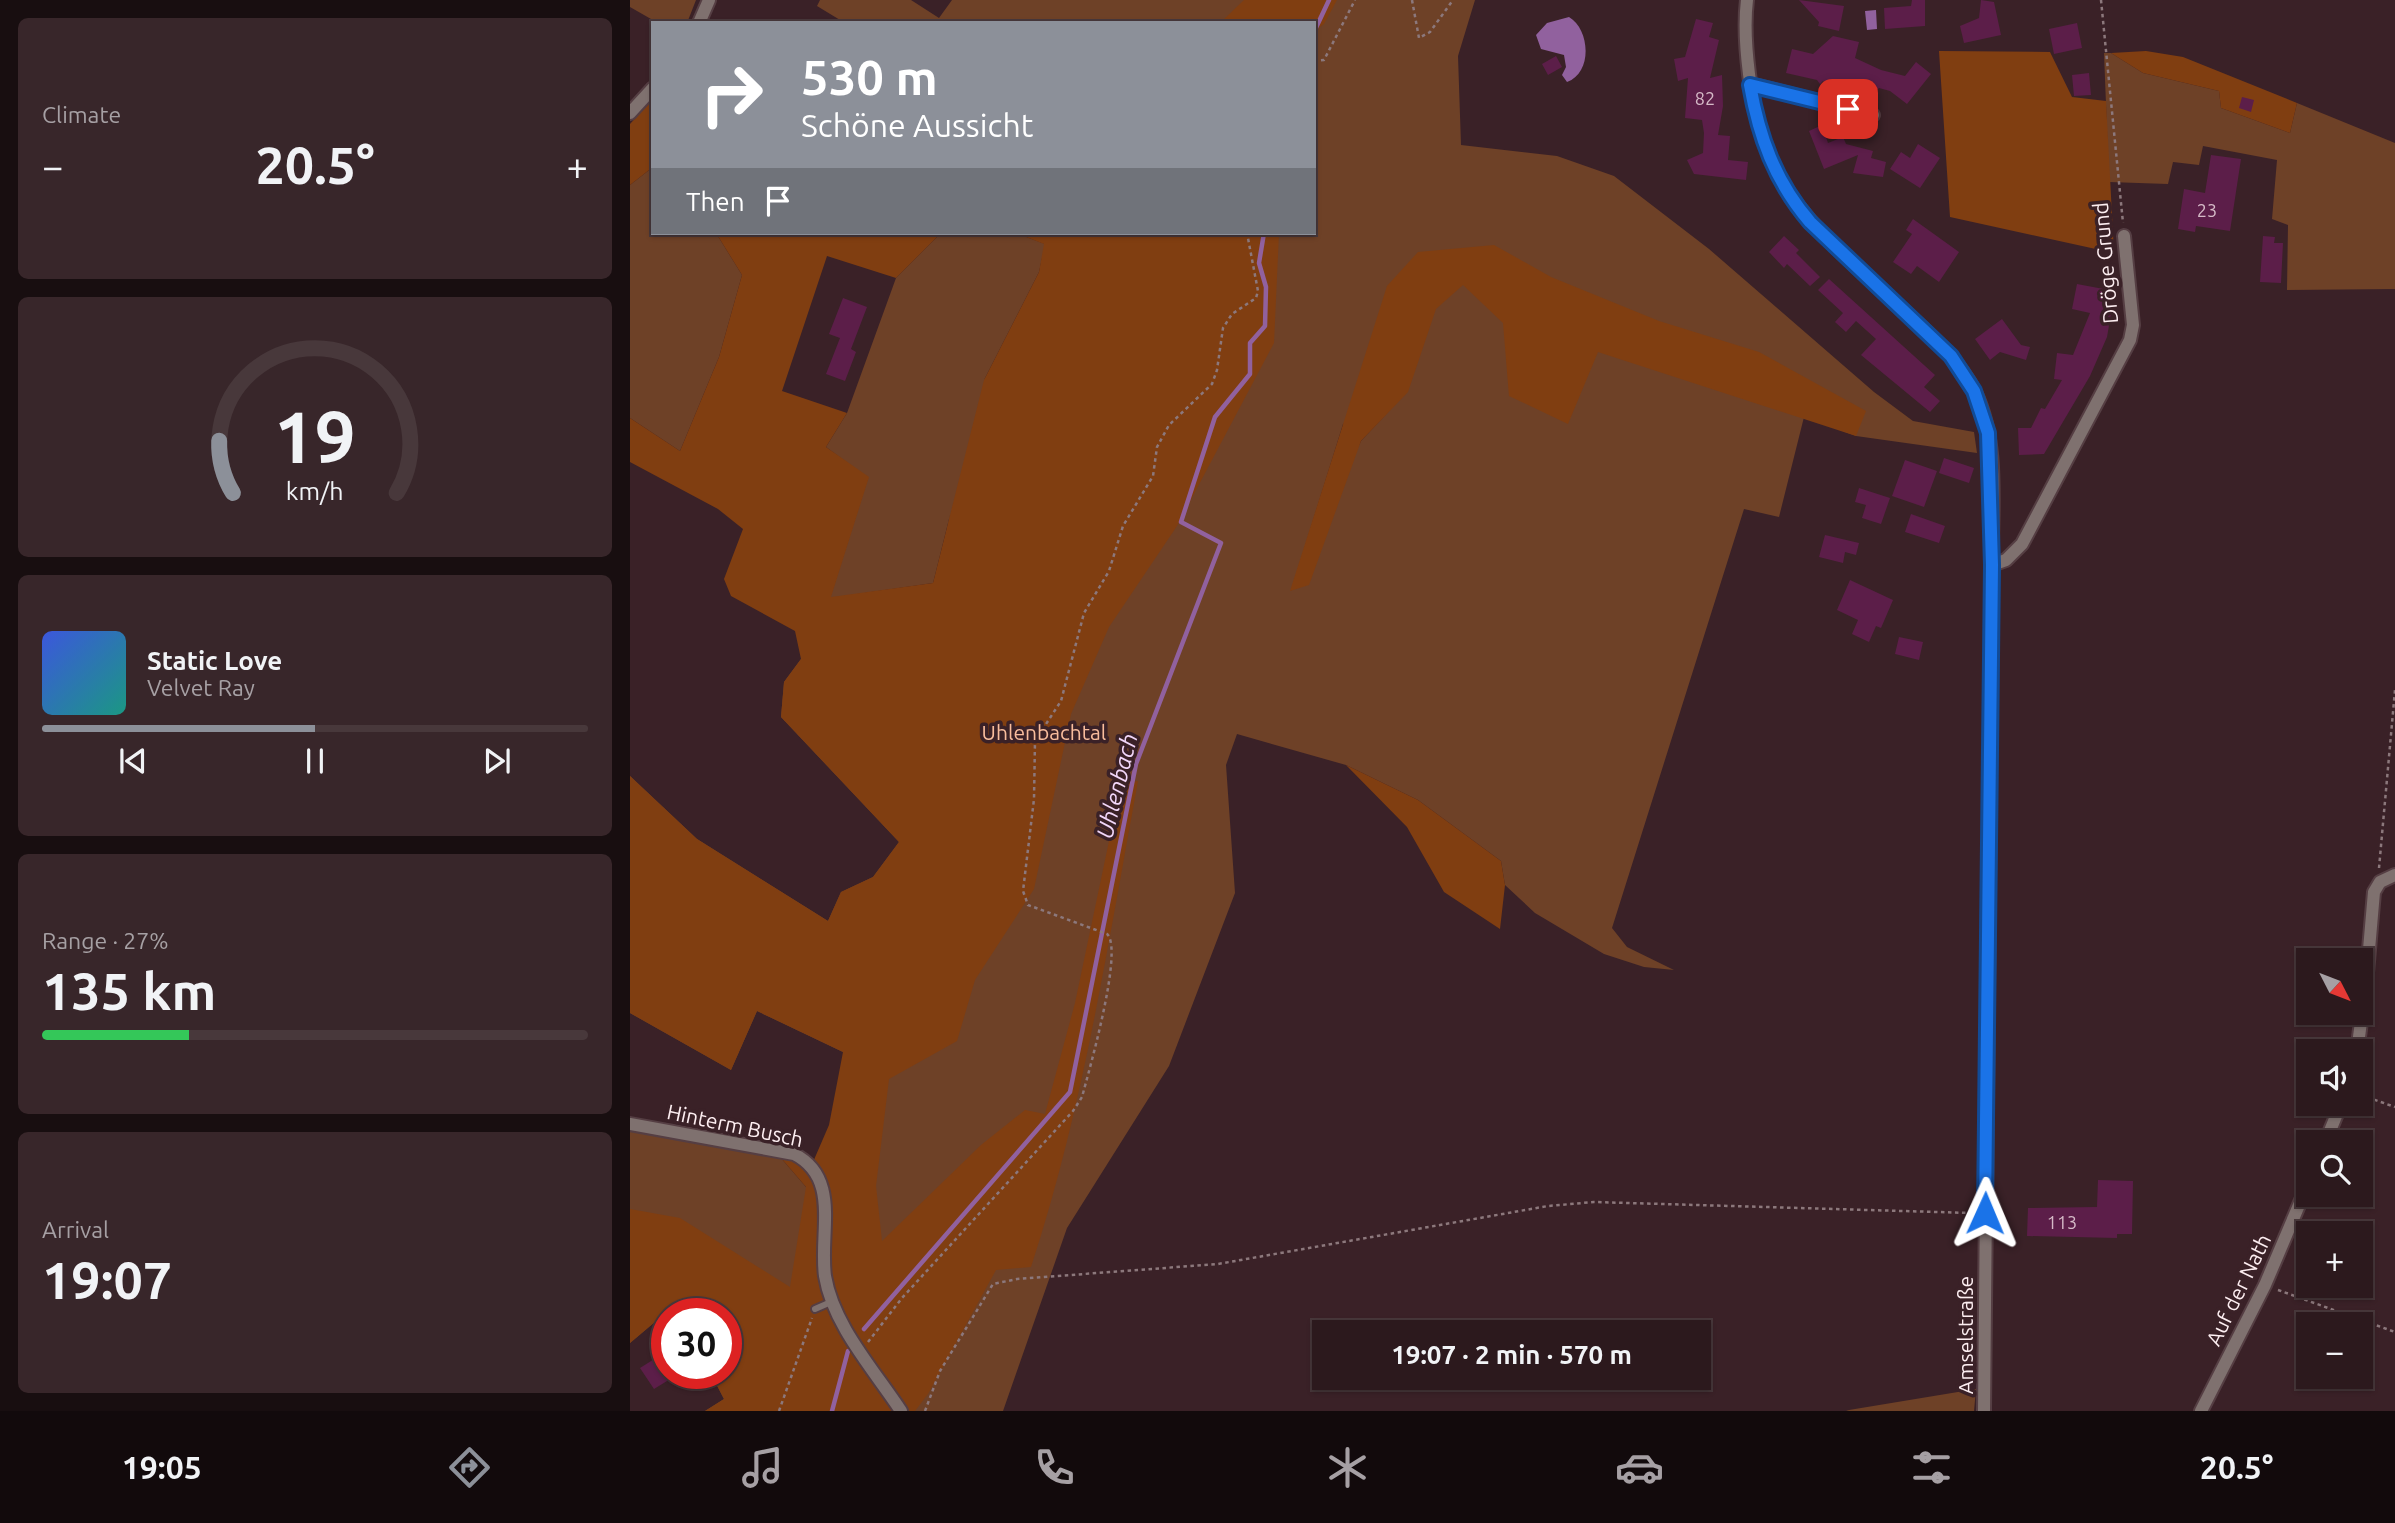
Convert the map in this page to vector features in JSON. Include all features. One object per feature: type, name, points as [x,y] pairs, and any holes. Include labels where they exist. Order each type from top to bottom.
[{"type":"street","points":[[700,21],[709,0]]},
{"type":"street","name":"Amselstraße","points":[[1747,0],[1746,50],[1755,112],[1769,159],[1791,200],[1810,222],[1951,356],[1974,391],[1988,433],[1991,453],[1992,565],[1984,1411]]},
{"type":"street","points":[[1750,85],[1873,115]]},
{"type":"street","points":[[630,113],[651,90]]},
{"type":"street","name":"Dröge Grund","points":[[1992,565],[2006,560],[2022,544],[2130,340],[2133,326],[2124,236]]},
{"type":"street","points":[[2359,1039],[2374,892],[2380,882],[2395,876]]},
{"type":"street","name":"Hinterm Busch","points":[[630,1124],[794,1154],[811,1162],[821,1177],[824,1194],[825,1273],[831,1302],[901,1411]]},
{"type":"street","name":"Auf der Nath","points":[[2201,1411],[2265,1285],[2298,1207]]},
{"type":"lane","points":[[815,1309],[831,1302]]},
{"type":"path","points":[[1316,61],[1324,60],[1355,0]]},
{"type":"path","points":[[1412,0],[1416,34],[1419,38],[1430,32],[1452,0]]},
{"type":"path","name":"Dröge Grund","points":[[2101,0],[2124,236]]},
{"type":"path","points":[[861,1349],[902,1298],[1073,1111],[1086,1079],[1109,981],[1113,948],[1107,934],[1028,905],[1023,891],[1034,799],[1035,741],[1060,701],[1084,613],[1109,570],[1123,526],[1153,476],[1157,447],[1169,425],[1212,384],[1217,370],[1223,328],[1232,314],[1256,298],[1258,290],[1247,235]]},
{"type":"path","points":[[2380,882],[2395,690]]},
{"type":"path","points":[[2373,1099],[2395,1107]]},
{"type":"path","points":[[925,1411],[940,1371],[993,1284],[1017,1279],[1218,1264],[1548,1206],[1594,1202],[1985,1213]]},
{"type":"path","points":[[2265,1285],[2395,1332]]},
{"type":"path","points":[[779,1411],[815,1309]]},
{"type":"green space","points":[[630,0],[696,0],[688,21],[654,21],[630,7]]},
{"type":"green space","name":"Uhlenbachtal","points":[[820,0],[911,0],[939,18],[952,0],[1475,0],[1458,56],[1461,145],[1557,156],[1614,176],[1709,249],[1874,392],[1913,421],[1974,432],[1977,453],[1856,436],[1804,417],[1779,517],[1744,509],[1612,928],[1627,947],[1674,970],[1644,967],[1604,954],[1535,913],[1505,885],[1501,861],[1418,800],[1346,765],[1237,734],[1226,765],[1235,893],[1169,1066],[1067,1228],[1003,1411],[705,1411],[724,1399],[719,1389],[742,1389],[742,1298],[651,1298],[651,1325],[630,1343],[630,1129],[781,1158],[806,1187],[847,1164],[843,1052],[757,1011],[731,1070],[630,1013],[630,776],[697,839],[828,921],[841,892],[873,877],[899,842],[781,717],[784,682],[801,659],[936,585],[950,515],[933,583],[830,598],[868,478],[826,447],[847,413],[896,278],[939,235],[1021,235],[1045,244],[1039,272],[984,380],[1090,235],[1316,235],[1316,21],[842,21],[817,6]],"holes":[[[1390,410],[1361,441],[1291,591],[1343,424]]]},
{"type":"green space","points":[[1244,0],[1337,0],[1324,24],[1316,30],[1316,21],[1222,21]]},
{"type":"green space","points":[[1939,51],[2050,52],[2072,97],[2106,101],[2114,253],[1950,217]]},
{"type":"green space","points":[[2146,51],[2183,57],[2297,103],[2290,133],[2221,108],[2219,91],[2143,73],[2111,53]]},
{"type":"green space","points":[[2104,53],[2111,53],[2143,73],[2219,91],[2221,108],[2290,133],[2297,103],[2395,143],[2395,289],[2287,290],[2288,225],[2272,219],[2277,160],[2203,146],[2199,165],[2173,162],[2168,184],[2109,182]]},
{"type":"green space","points":[[651,101],[651,169],[630,185],[630,124]]},
{"type":"green space","points":[[651,169],[651,235],[717,235],[742,275],[719,357],[680,451],[630,418],[630,185]]},
{"type":"green space","points":[[717,235],[939,235],[896,278],[827,256],[782,391],[847,413],[826,447],[869,477],[831,597],[933,583],[984,380],[1039,272],[1044,244],[1021,235],[1279,235],[1274,343],[1177,526],[1109,627],[1071,714],[1034,889],[975,980],[957,1041],[889,1079],[876,1186],[882,1241],[981,1145],[1025,1110],[1045,1114],[1075,1003],[1121,784],[1138,781],[1080,1087],[1031,1267],[996,1270],[928,1394],[915,1411],[705,1411],[724,1399],[719,1389],[742,1389],[742,1298],[651,1298],[651,1325],[630,1343],[630,1209],[680,1218],[790,1287],[806,1187],[781,1158],[795,1158],[810,1169],[829,1125],[843,1052],[757,1011],[731,1070],[630,1013],[630,776],[697,839],[828,921],[841,892],[873,877],[899,842],[781,717],[784,682],[801,659],[795,631],[731,596],[724,579],[743,529],[718,509],[630,462],[630,418],[680,451],[719,357],[742,275]]},
{"type":"green space","points":[[1494,245],[1551,277],[1659,321],[1759,352],[1866,411],[1856,436],[1598,352],[1568,424],[1509,396],[1503,323],[1463,285],[1436,309],[1408,392],[1361,441],[1309,585],[1290,591],[1387,286],[1418,252]]},
{"type":"green space","points":[[1346,765],[1418,800],[1501,861],[1505,885],[1500,929],[1444,892],[1407,827]]},
{"type":"green space","points":[[1976,1389],[1974,1411],[1846,1411],[1849,1410]]},
{"type":"shaded area","points":[[1876,10],[1877,29],[1867,30],[1865,11]]},
{"type":"shaded area","points":[[1569,17],[1581,31],[1586,51],[1581,70],[1567,82],[1562,75],[1566,67],[1564,55],[1541,49],[1536,35],[1547,23]]},
{"type":"building","points":[[1799,0],[1844,6],[1839,31],[1818,26],[1819,22]]},
{"type":"building","points":[[1912,0],[1925,0],[1925,26],[1885,29],[1884,8],[1911,6]]},
{"type":"building","points":[[1981,0],[1994,2],[2001,35],[1964,43],[1960,26],[1979,18]]},
{"type":"building","points":[[1696,19],[1713,23],[1709,37],[1719,40],[1710,78],[1722,75],[1723,106],[1718,135],[1730,136],[1728,160],[1748,162],[1746,180],[1694,174],[1687,160],[1703,153],[1704,133],[1702,120],[1685,118],[1688,78],[1678,81],[1674,59],[1685,57]]},
{"type":"building","points":[[2077,23],[2082,48],[2054,54],[2049,29]]},
{"type":"building","points":[[1833,36],[1859,42],[1855,58],[1881,70],[1905,76],[1916,62],[1931,74],[1907,104],[1890,91],[1879,88],[1866,99],[1857,89],[1823,81],[1820,84],[1817,80],[1786,73],[1792,49],[1813,54]]},
{"type":"building","points":[[1556,56],[1562,67],[1548,75],[1542,64]]},
{"type":"building","points":[[2089,73],[2091,95],[2074,96],[2072,75]]},
{"type":"building","points":[[2242,97],[2254,100],[2251,112],[2239,108]]},
{"type":"building","points":[[1822,125],[1828,143],[1843,137],[1846,144],[1873,151],[1871,158],[1886,162],[1883,177],[1853,173],[1858,155],[1824,169],[1809,131]]},
{"type":"building","points":[[1918,144],[1940,158],[1920,188],[1890,169],[1901,152],[1910,158]]},
{"type":"building","points":[[2211,155],[2241,159],[2230,231],[2196,226],[2195,232],[2178,229],[2184,189],[2205,193]]},
{"type":"building","points":[[1913,219],[1959,252],[1939,282],[1917,266],[1911,274],[1893,262],[1912,234],[1906,230]]},
{"type":"building","points":[[1784,236],[1799,250],[1796,253],[1820,277],[1810,286],[1787,264],[1784,268],[1769,252]]},
{"type":"building","points":[[2263,236],[2275,237],[2274,243],[2283,243],[2281,283],[2260,282]]},
{"type":"building","points":[[1829,279],[1935,375],[1924,387],[1940,401],[1930,412],[1861,355],[1876,339],[1856,321],[1846,332],[1835,322],[1843,313],[1818,290]]},
{"type":"building","points":[[2077,284],[2109,290],[2105,313],[2111,314],[2107,337],[2090,376],[2044,454],[2019,455],[2018,428],[2031,428],[2041,408],[2045,409],[2062,380],[2054,379],[2057,353],[2073,355],[2090,313],[2072,309]]},
{"type":"building","points":[[843,298],[867,307],[851,349],[856,352],[845,381],[826,374],[840,338],[829,334]]},
{"type":"building","points":[[2002,319],[2021,345],[2030,347],[2026,360],[2000,352],[1990,360],[1975,339]]},
{"type":"building","points":[[1944,458],[1974,468],[1969,483],[1939,473]]},
{"type":"building","points":[[1905,460],[1937,471],[1924,507],[1892,496]]},
{"type":"building","points":[[1859,488],[1890,498],[1881,524],[1862,518],[1866,505],[1855,502]]},
{"type":"building","points":[[1911,514],[1945,526],[1939,543],[1905,532]]},
{"type":"building","points":[[1825,535],[1859,543],[1856,555],[1845,552],[1843,563],[1819,557]]},
{"type":"building","points":[[1850,580],[1893,600],[1881,628],[1876,626],[1869,642],[1852,634],[1858,620],[1837,610]]},
{"type":"building","points":[[1899,637],[1923,642],[1919,660],[1895,654]]},
{"type":"building","points":[[2098,1180],[2133,1181],[2132,1234],[2117,1234],[2117,1238],[2027,1236],[2028,1208],[2097,1207]]},
{"type":"building","points":[[651,1361],[651,1384],[640,1368]]},
{"type":"waterway","name":"Uhlenbach","points":[[1316,28],[1329,0]]},
{"type":"waterway","name":"Uhlenbach","points":[[864,1329],[1070,1092],[1136,764],[1221,543],[1181,522],[1215,417],[1250,374],[1250,343],[1265,326],[1266,287],[1259,263],[1264,235]]},
{"type":"waterway","name":"Uhlenbach","points":[[832,1411],[848,1351]]},
{"type":"route","points":[[1848,109],[1750,85],[1769,159],[1791,200],[1810,222],[1951,356],[1974,391],[1988,433],[1991,453],[1992,565],[1985,1213]]}]
